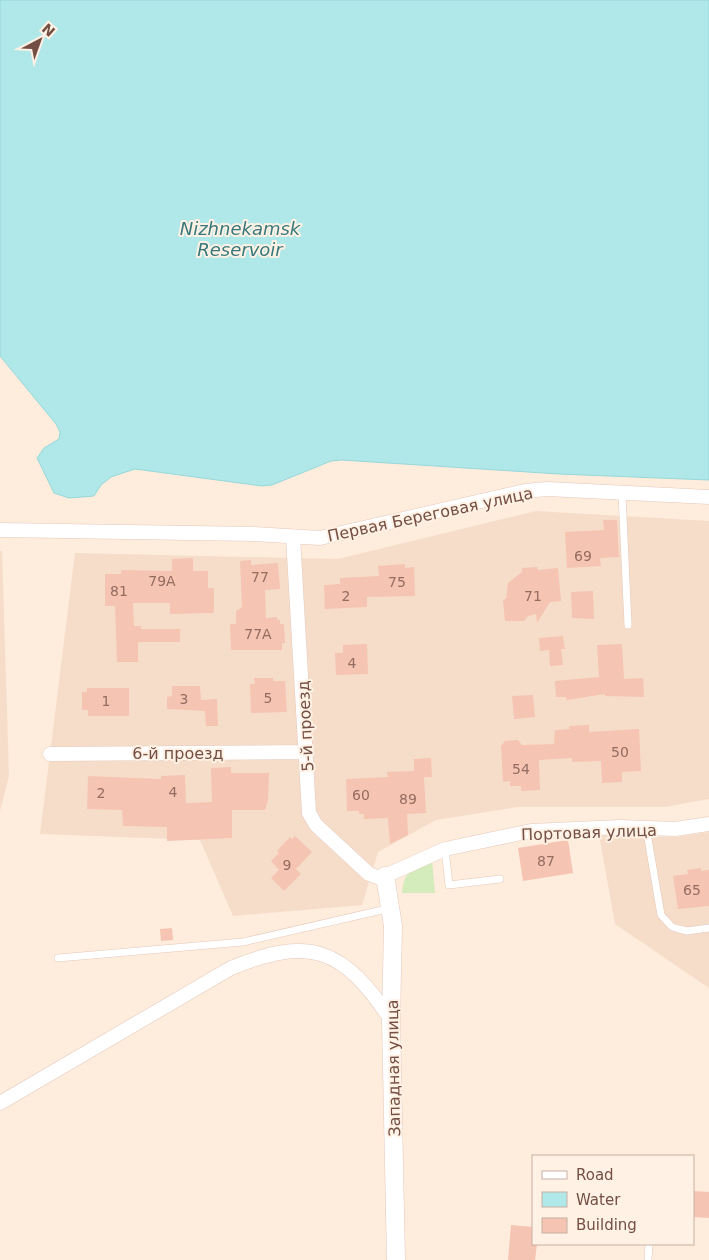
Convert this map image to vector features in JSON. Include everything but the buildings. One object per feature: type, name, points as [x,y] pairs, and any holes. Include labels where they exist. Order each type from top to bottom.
[{"type":"street","name":"Первая Береговая улица","points":[[0,530],[244,534],[320,538],[525,491],[547,489],[709,497]]},
{"type":"street","name":"5-й проезд","points":[[293,537],[307,752],[309,813],[316,825],[369,874],[377,877],[385,876]]},
{"type":"street","name":"6-й проезд","points":[[50,754],[307,752]]},
{"type":"street","name":"Портовая улица","points":[[385,876],[445,849],[531,831],[675,829],[709,824]]},
{"type":"street","name":"Западная улица","points":[[385,876],[393,926],[391,1020],[396,1260]]},
{"type":"street","points":[[0,1103],[231,968],[255,958],[274,954],[318,953],[336,959],[356,974],[372,991],[391,1020]]},
{"type":"lane","points":[[622,494],[628,626]]},
{"type":"lane","points":[[646,828],[660,915],[672,926],[679,929],[687,931],[709,928]]},
{"type":"lane","points":[[445,849],[449,885],[500,879]]},
{"type":"lane","points":[[58,958],[243,942],[391,908]]},
{"type":"lane","points":[[648,1245],[648,1260]]},
{"type":"shaded area","points":[[536,511],[709,521],[709,799],[664,807],[518,807],[436,820],[378,852],[362,905],[233,916],[200,840],[40,834],[75,553],[338,559]]},
{"type":"shaded area","points":[[0,551],[2,551],[9,776],[0,811]]},
{"type":"shaded area","points":[[709,832],[709,988],[615,924],[599,835],[676,837]]},
{"type":"green space","points":[[432,860],[435,893],[402,893],[407,875],[420,865]]},
{"type":"water","name":"Nizhnekamsk Reservoir","points":[[0,0],[709,0],[709,480],[559,474],[341,460],[331,461],[272,485],[262,486],[135,469],[111,477],[101,485],[94,496],[69,498],[54,493],[37,458],[44,448],[59,439],[60,432],[56,424],[0,356]]}]
